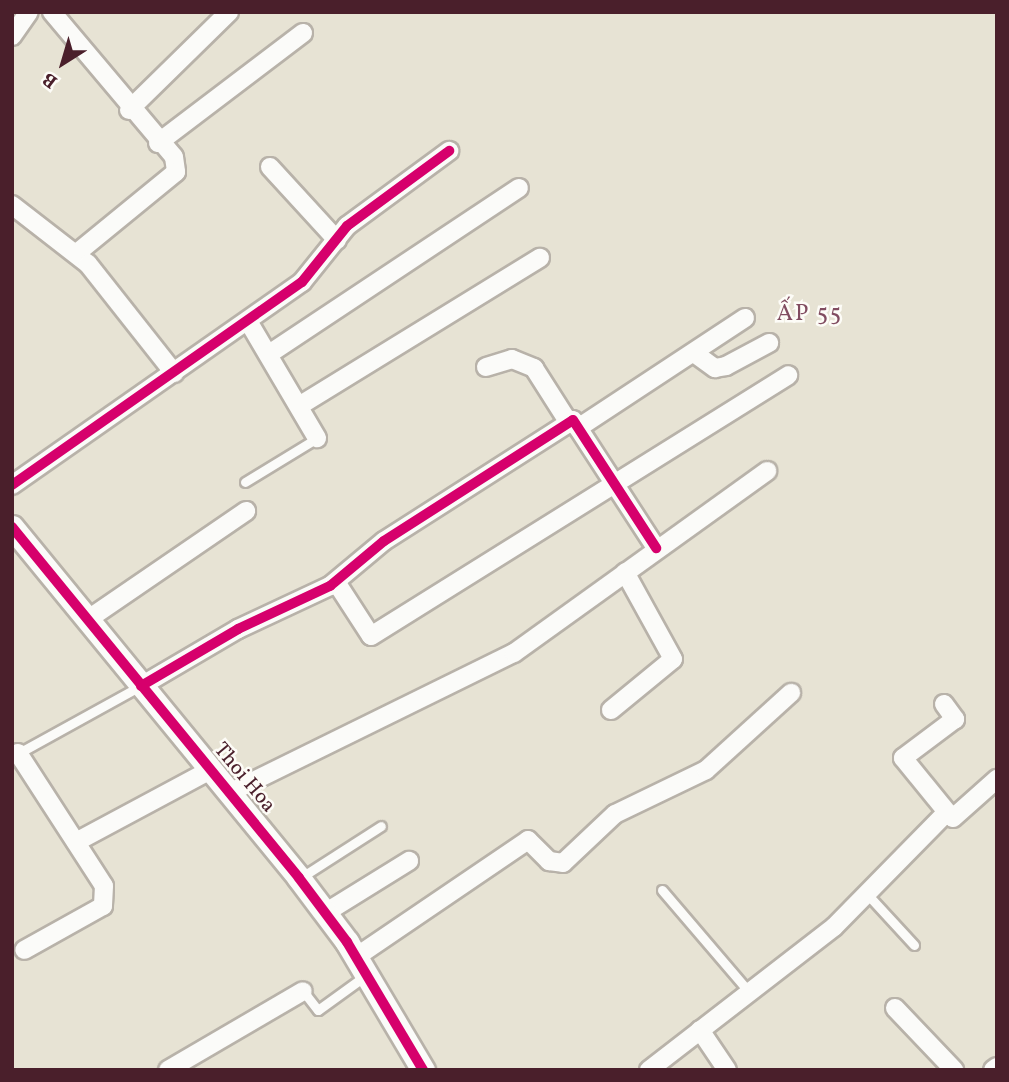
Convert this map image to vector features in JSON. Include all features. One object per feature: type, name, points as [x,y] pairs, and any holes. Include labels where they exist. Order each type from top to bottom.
[{"type":"street","points":[[12,36],[29,12]]},
{"type":"street","points":[[52,12],[129,110],[174,158],[176,172],[77,254]]},
{"type":"street","points":[[129,110],[229,12]]},
{"type":"street","points":[[158,143],[303,33]]},
{"type":"street","points":[[12,485],[302,282],[347,226],[449,151]]},
{"type":"street","points":[[270,167],[337,240]]},
{"type":"street","points":[[269,354],[519,188]]},
{"type":"street","points":[[12,205],[77,254],[125,304],[174,373]]},
{"type":"street","points":[[299,406],[540,258]]},
{"type":"street","points":[[141,686],[336,582],[384,541],[695,353],[745,318]]},
{"type":"street","points":[[248,321],[317,438]]},
{"type":"street","points":[[695,353],[715,368],[726,366],[769,343]]},
{"type":"street","points":[[486,366],[512,359],[534,368],[656,548]]},
{"type":"street","points":[[336,582],[371,636],[616,486],[788,375]]},
{"type":"street","points":[[232,792],[514,653],[656,548],[767,471]]},
{"type":"street","points":[[88,620],[246,511]]},
{"type":"street","name":"Thoi Hoa","points":[[12,527],[141,686],[232,792],[299,878],[361,966],[423,1070]]},
{"type":"street","points":[[611,710],[673,660],[625,572]]},
{"type":"street","points":[[361,966],[528,840],[549,861],[563,863],[615,814],[706,771],[791,693]]},
{"type":"street","points":[[944,704],[955,719],[903,758],[953,818],[997,779]]},
{"type":"street","points":[[15,755],[104,886],[103,906],[23,950]]},
{"type":"street","points":[[76,842],[212,769]]},
{"type":"street","points":[[649,1070],[868,895],[947,812]]},
{"type":"street","points":[[325,913],[409,861]]},
{"type":"street","points":[[168,1070],[303,991]]},
{"type":"street","points":[[895,1008],[954,1070]]},
{"type":"street","points":[[700,1030],[727,1070]]},
{"type":"lane","points":[[246,482],[317,438]]},
{"type":"lane","points":[[15,755],[141,686]]},
{"type":"lane","points":[[299,878],[381,826]]},
{"type":"lane","points":[[662,890],[749,992]]},
{"type":"lane","points":[[868,895],[914,945]]},
{"type":"lane","points":[[303,991],[318,1010],[361,966]]},
{"type":"cycle path","points":[[12,485],[302,282],[347,226],[449,151]]},
{"type":"cycle path","points":[[141,686],[238,629],[330,586],[384,541],[573,420],[656,548]]},
{"type":"cycle path","points":[[12,527],[299,878],[347,942],[423,1070]]},
{"type":"district","name":"ẤP 55","points":[[810,314]]}]
